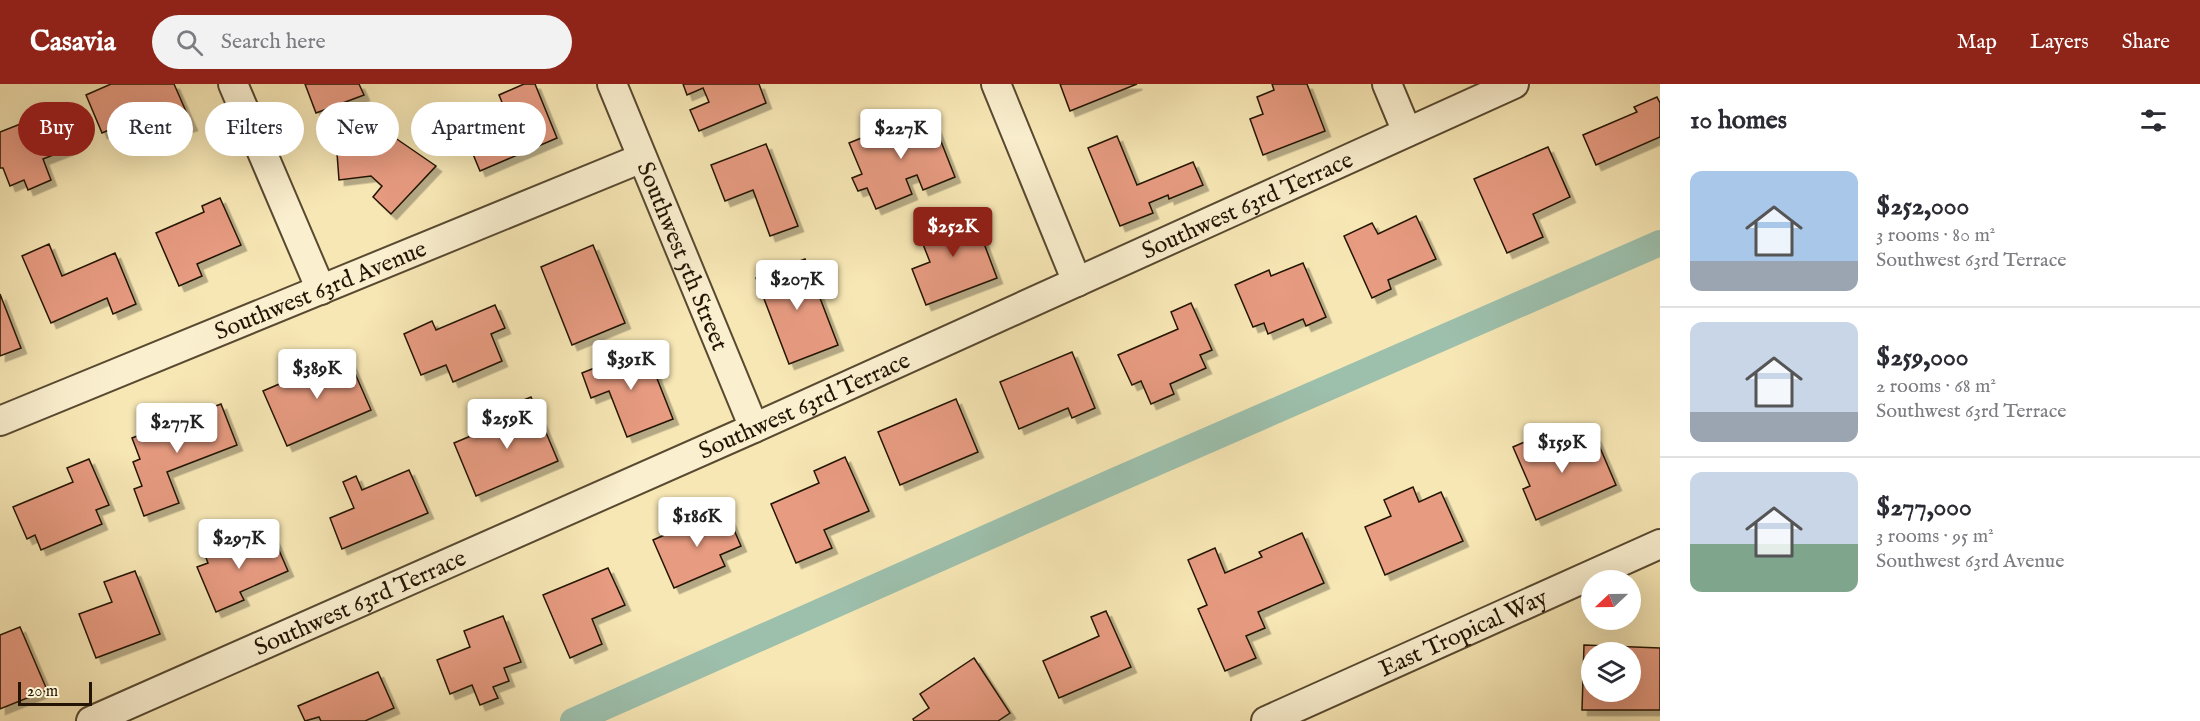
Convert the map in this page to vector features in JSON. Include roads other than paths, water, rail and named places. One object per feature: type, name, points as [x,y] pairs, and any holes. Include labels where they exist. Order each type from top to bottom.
[{"type":"street","points":[[233,84],[321,290]]},
{"type":"street","name":"Southwest 5th Street","points":[[612,84],[754,428]]},
{"type":"street","points":[[996,84],[1077,282]]},
{"type":"street","points":[[1387,84],[1407,132]]},
{"type":"street","name":"Southwest 63rd Terrace","points":[[91,721],[754,428],[1514,84]]},
{"type":"street","name":"Southwest 63rd Avenue","points":[[0,421],[642,158]]},
{"type":"street","name":"East Tropical Way","points":[[1266,721],[1660,544]]},
{"type":"waterway","points":[[573,721],[1112,482],[1660,243]]}]
